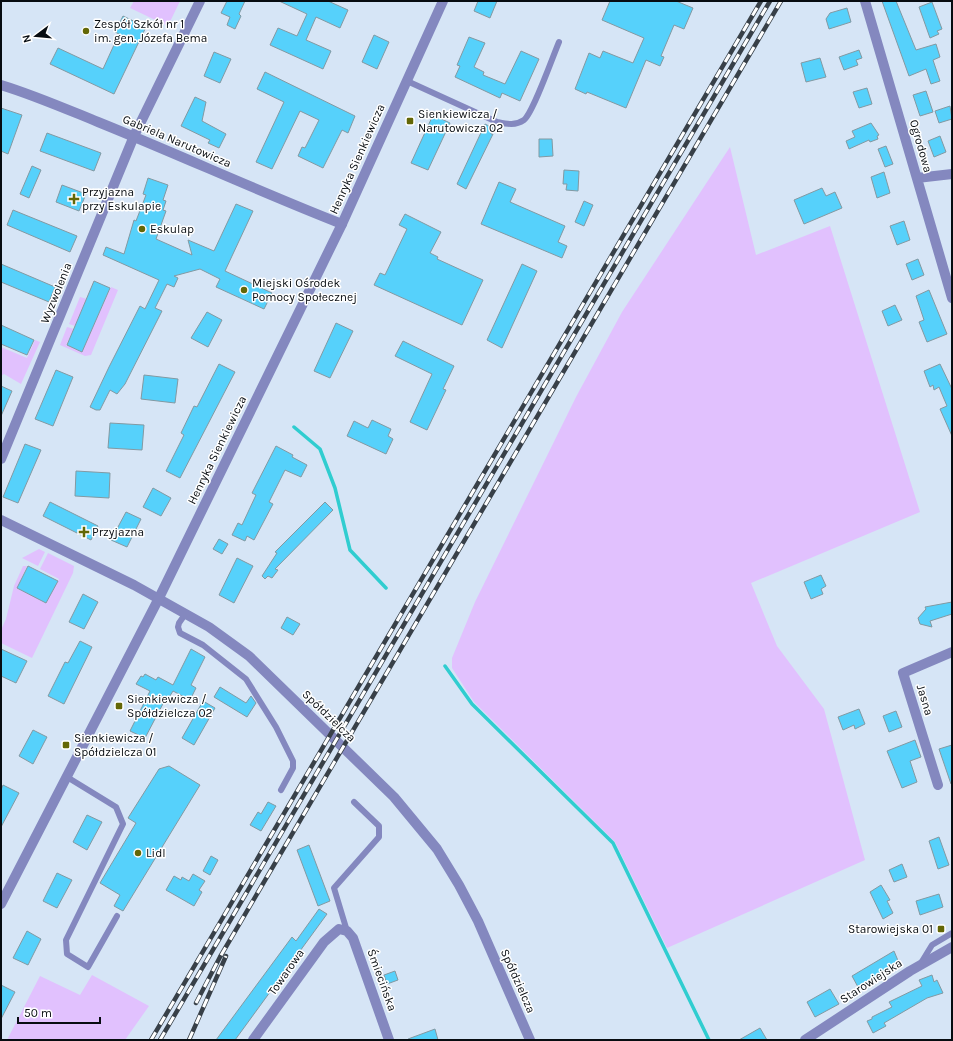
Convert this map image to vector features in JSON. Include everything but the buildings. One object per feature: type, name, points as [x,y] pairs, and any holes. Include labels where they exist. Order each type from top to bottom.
[{"type":"street","name":"Wyzwolenia","points":[[1,459],[134,136],[200,1]]},
{"type":"street","name":"Henryka Sienkiewicza","points":[[1,904],[159,598],[342,224],[443,1]]},
{"type":"street","name":"Ogrodowa","points":[[865,1],[952,298]]},
{"type":"street","name":"Gabriela Narutowicza","points":[[1,85],[24,92],[134,136],[342,224]]},
{"type":"street","points":[[917,178],[952,174]]},
{"type":"street","name":"Spółdzielcza","points":[[1,520],[159,598],[209,627],[249,656],[394,797],[416,822],[460,885],[478,921],[530,1040]]},
{"type":"street","name":"Jasna","points":[[938,785],[903,673],[952,652]]},
{"type":"street","name":"Towarowa","points":[[253,1040],[324,942],[339,929],[347,931]]},
{"type":"street","name":"Śmiecińska","points":[[347,931],[353,938],[389,1040]]},
{"type":"street","name":"Starowiejska","points":[[808,1039],[920,966],[952,947]]},
{"type":"lane","points":[[407,81],[497,122],[507,124],[517,123],[526,119],[532,108],[559,42]]},
{"type":"lane","points":[[186,613],[179,623],[178,627],[180,633],[203,645],[246,679],[280,733],[293,761],[293,768],[281,790]]},
{"type":"lane","points":[[67,777],[116,807],[123,824],[66,940],[67,954],[88,967],[117,916]]},
{"type":"lane","points":[[347,931],[334,888],[379,837],[379,826],[354,802]]},
{"type":"lane","points":[[920,966],[932,944],[952,933]]},
{"type":"shaded area","points":[[134,1],[180,1],[168,26],[130,8]]},
{"type":"shaded area","points":[[730,147],[756,255],[830,226],[920,512],[751,583],[777,646],[824,709],[865,860],[667,948],[615,842],[474,702],[452,668],[452,658],[475,602],[576,397],[622,312]]},
{"type":"shaded area","points":[[111,287],[118,290],[91,355],[85,356],[60,345],[67,327],[74,329],[66,345],[82,352]]},
{"type":"shaded area","points":[[80,297],[87,299],[75,326],[69,324]]},
{"type":"shaded area","points":[[35,340],[40,342],[21,384],[4,374],[1,376],[1,347],[27,358]]},
{"type":"shaded area","points":[[39,549],[45,552],[38,566],[22,558]]},
{"type":"shaded area","points":[[48,553],[74,566],[73,573],[32,658],[1,643],[1,630],[6,619],[14,586],[23,566],[27,566],[17,588],[46,603],[59,579],[40,569]]},
{"type":"shaded area","points":[[92,975],[149,1006],[125,1040],[7,1040],[40,976],[80,995]]},
{"type":"waterway","points":[[294,427],[320,449],[335,488],[350,550],[386,588]]},
{"type":"waterway","points":[[445,666],[472,704],[613,843],[709,1040]]},
{"type":"railway","points":[[151,1040],[761,1]]},
{"type":"railway","points":[[160,1040],[770,1]]},
{"type":"railway","points":[[196,1003],[220,957],[781,1]]},
{"type":"railway","points":[[189,1040],[226,956]]},
{"type":"place","name":"Zespół Szkół nr 1 im. gen. Józefa Bema","points":[[86,31]]},
{"type":"place","name":"Sienkiewicza / Narutowicza 02","points":[[410,121]]},
{"type":"place","name":"Przyjazna przy Eskulapie","points":[[74,199]]},
{"type":"place","name":"Eskulap","points":[[142,229]]},
{"type":"place","name":"Miejski Ośrodek Pomocy Społecznej","points":[[244,290]]},
{"type":"place","name":"Przyjazna","points":[[84,532]]},
{"type":"place","name":"Sienkiewicza / Spółdzielcza 02","points":[[119,706]]},
{"type":"place","name":"Sienkiewicza / Spółdzielcza 01","points":[[66,745]]},
{"type":"place","name":"Lidl","points":[[138,853]]},
{"type":"place","name":"Starowiejska 01","points":[[941,929]]}]
